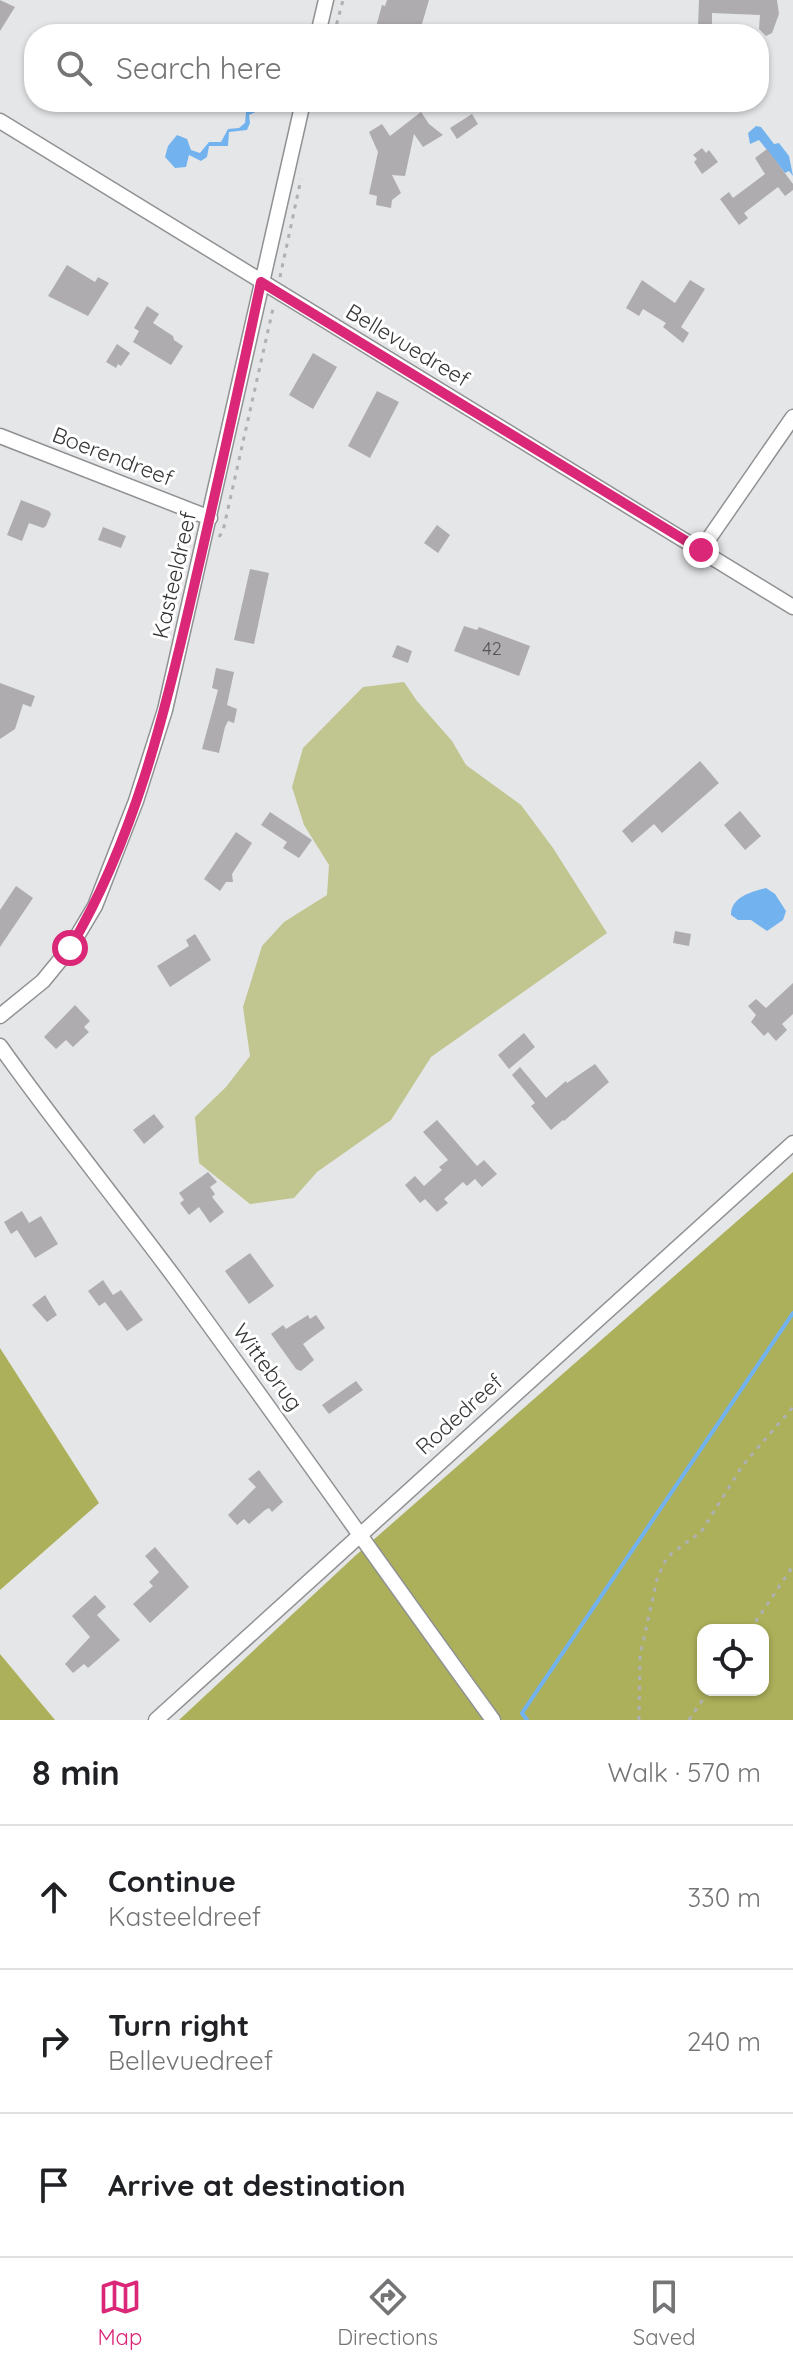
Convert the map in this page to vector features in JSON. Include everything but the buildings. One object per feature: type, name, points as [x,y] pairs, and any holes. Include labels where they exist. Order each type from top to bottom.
[{"type":"street","points":[[320,24],[326,0]]},
{"type":"street","name":"Kasteeldreef","points":[[0,1016],[43,981],[70,948],[95,906],[136,801],[165,710],[301,112]]},
{"type":"street","name":"Bellevuedreef","points":[[0,121],[793,607]]},
{"type":"street","points":[[701,550],[793,417]]},
{"type":"street","name":"Boerendreef","points":[[0,436],[210,518]]},
{"type":"street","name":"Wittebrug","points":[[0,1046],[289,1433],[493,1720]]},
{"type":"street","name":"Rodedreef","points":[[156,1720],[793,1143]]},
{"type":"path","points":[[337,24],[343,0]]},
{"type":"path","points":[[639,1720],[640,1656],[657,1579],[667,1557],[701,1532],[743,1465],[793,1407]]},
{"type":"path","points":[[754,1624],[793,1566]]},
{"type":"path","points":[[689,1720],[705,1696]]},
{"type":"green space","points":[[404,682],[452,741],[466,765],[521,805],[553,848],[607,933],[431,1057],[391,1120],[317,1172],[294,1198],[250,1204],[199,1163],[195,1117],[226,1087],[250,1056],[243,1007],[262,946],[284,922],[327,895],[329,865],[304,825],[292,787],[303,748],[363,687]]},
{"type":"green space","points":[[793,1172],[793,1720],[179,1720],[355,1556]]},
{"type":"green space","points":[[0,1348],[99,1503],[0,1590]]},
{"type":"green space","points":[[0,1654],[55,1720],[0,1720]]},
{"type":"water","points":[[246,112],[256,112],[249,115],[247,130],[229,132],[228,146],[209,146],[207,157],[201,161],[189,155],[186,167],[175,168],[165,157],[168,146],[177,135],[187,139],[191,150],[200,153],[209,142],[221,142],[228,129],[239,128],[245,123]]},
{"type":"water","points":[[756,126],[761,127],[774,144],[779,143],[789,156],[793,176],[789,171],[785,173],[759,140],[750,144],[748,133]]},
{"type":"water","points":[[766,888],[775,894],[786,911],[783,920],[767,931],[751,920],[738,920],[731,915],[738,900]]},
{"type":"waterway","points":[[527,1720],[522,1713],[793,1313]]},
{"type":"route","points":[[70,948],[95,906],[136,801],[165,710],[261,282],[701,550]]}]
